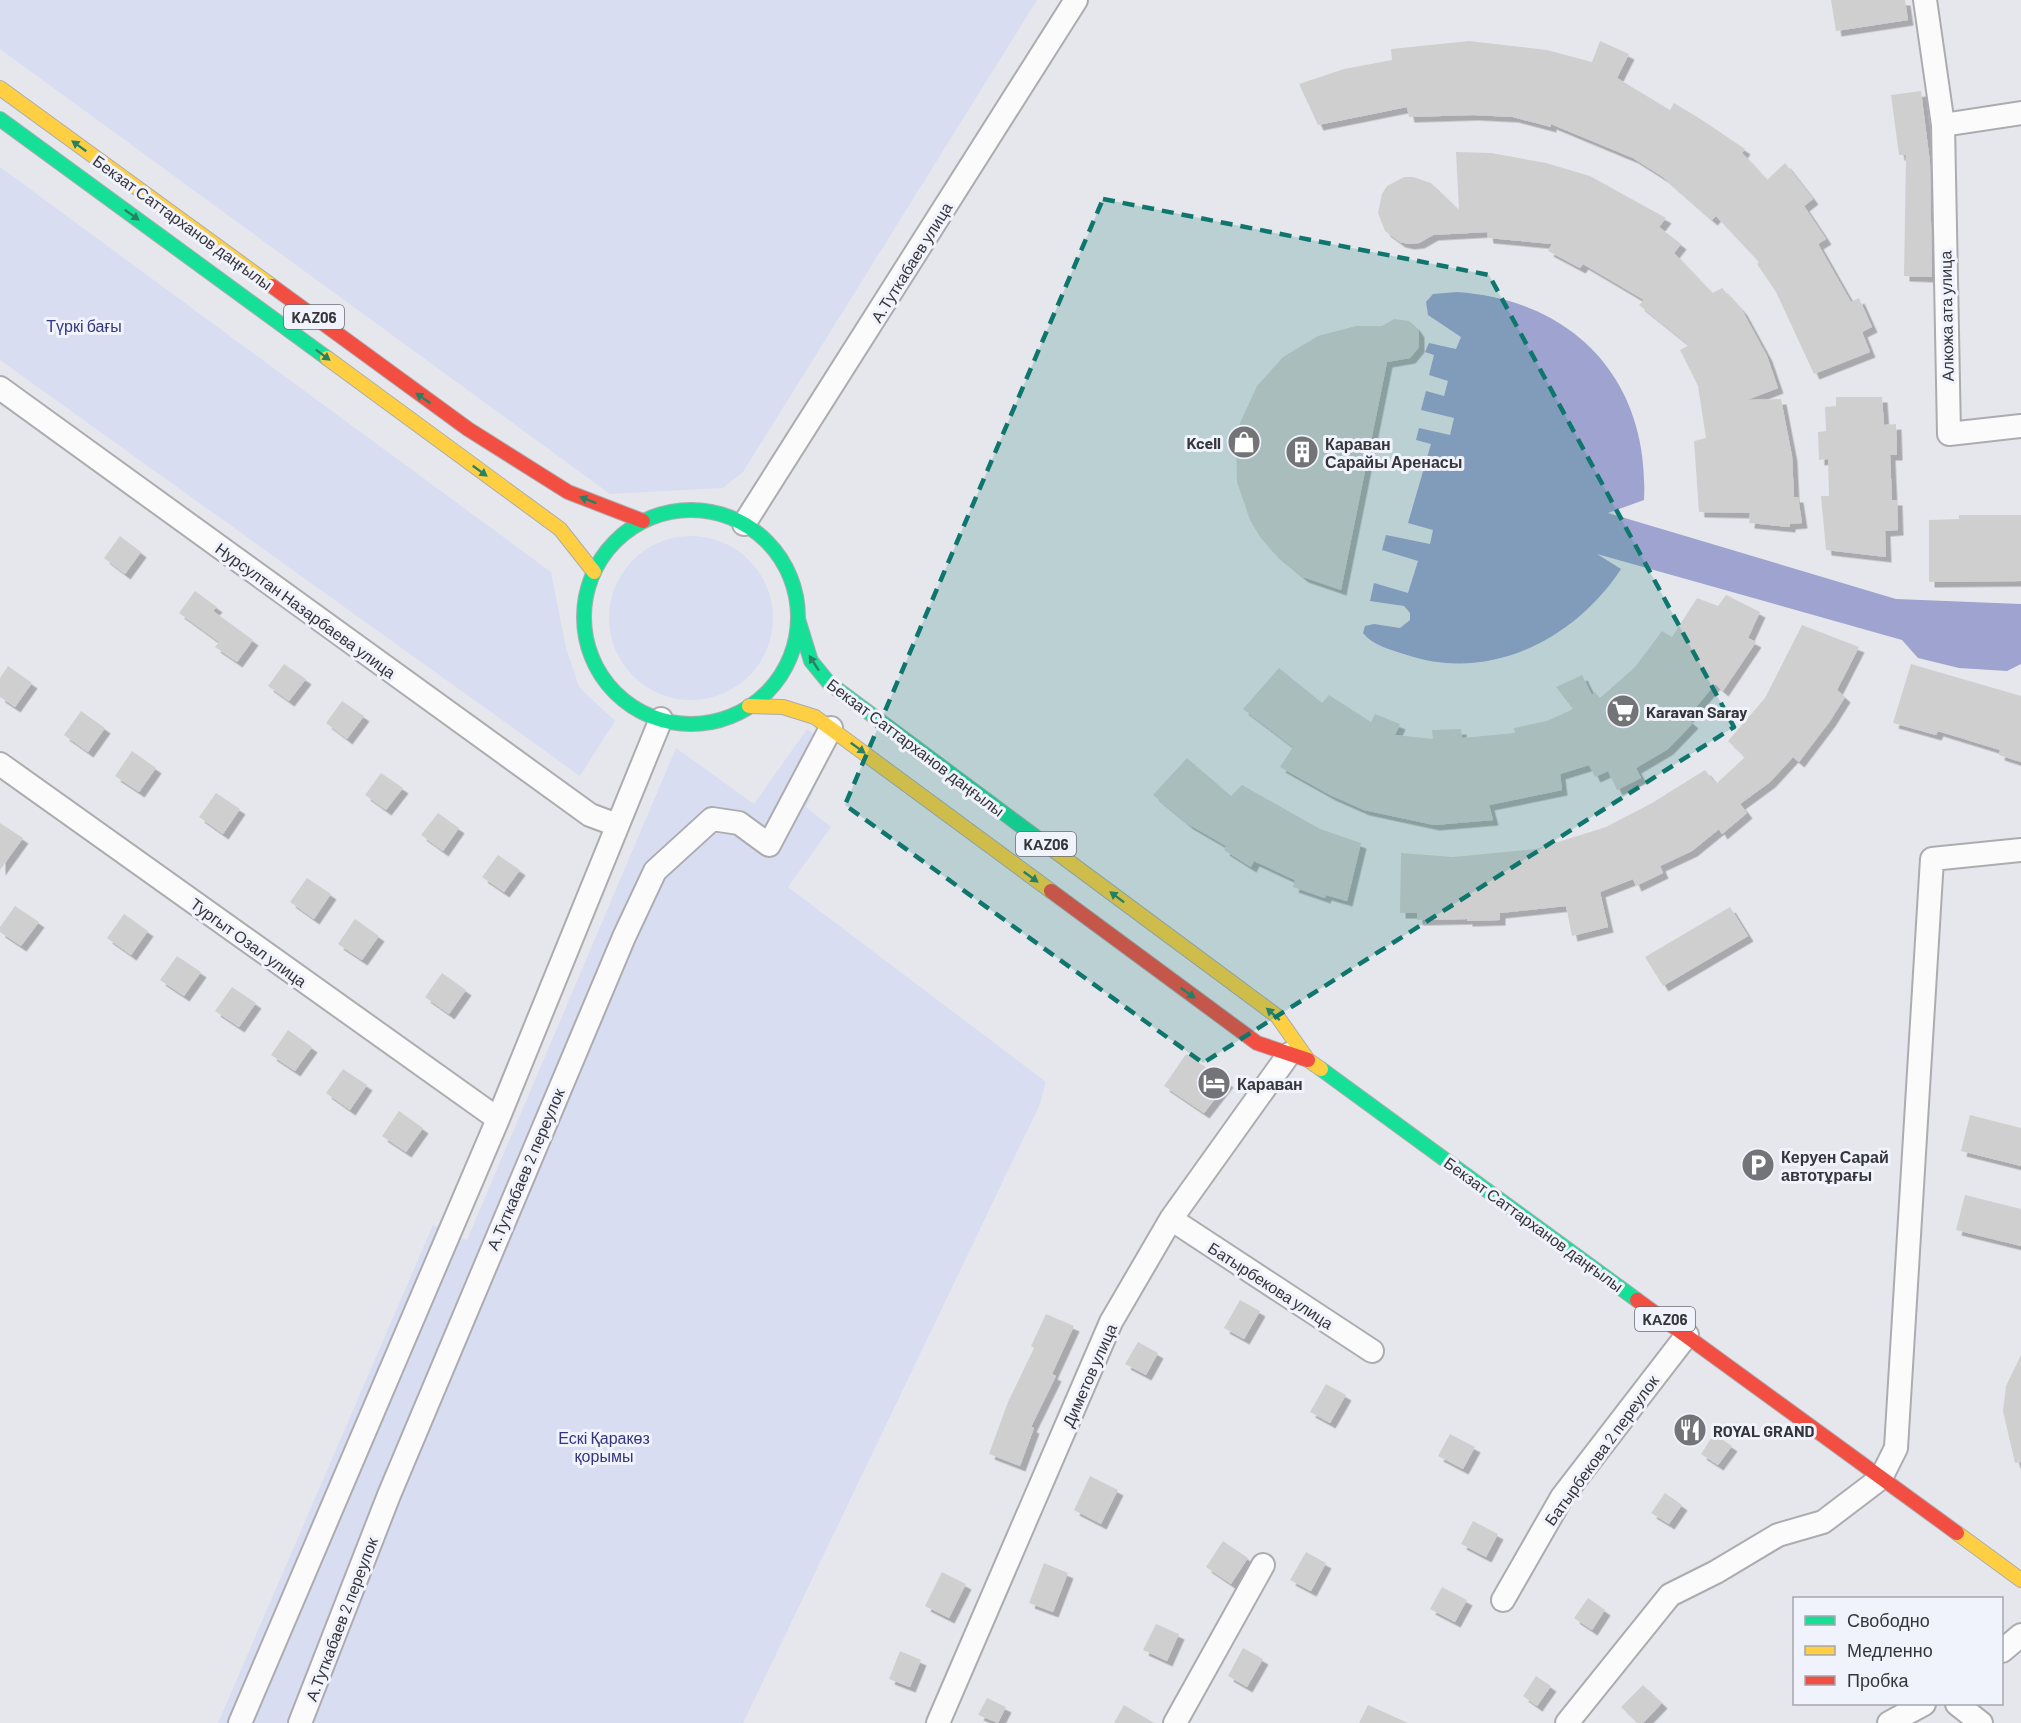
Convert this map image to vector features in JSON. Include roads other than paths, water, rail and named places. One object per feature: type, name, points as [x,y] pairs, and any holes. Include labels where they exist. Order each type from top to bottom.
[{"type":"main road","name":"Бекзат Саттарханов даңғылы","points":[[0,88],[468,429],[568,492],[643,521]]},
{"type":"main road","name":"Бекзат Саттарханов даңғылы","points":[[0,118],[560,529],[594,572]]},
{"type":"main road","name":"KАZ06","points":[[694,510],[711,512],[744,524],[770,544],[788,571],[794,587],[798,619],[792,651],[786,667],[764,695],[749,706],[716,720],[697,723],[661,719],[644,712],[621,697],[603,677],[594,661],[584,626],[586,598],[594,572],[614,542],[643,521],[659,514],[694,510]]},
{"type":"main road","name":"Бекзат Саттарханов даңғылы","points":[[798,619],[811,661],[829,683],[1276,1016],[1298,1057]]},
{"type":"main road","name":"Бекзат Саттарханов даңғылы","points":[[749,706],[772,703],[792,707],[815,717],[1257,1043],[1298,1057],[1687,1335],[2021,1580]]},
{"type":"street","name":"А.Туткабаев улица","points":[[744,524],[1076,0]]},
{"type":"street","points":[[1925,0],[1943,125],[2021,113]]},
{"type":"street","name":"Алкожа ата улица","points":[[1943,125],[1948,434],[2021,426]]},
{"type":"street","name":"Нурсултан Назарбаева улица","points":[[0,388],[590,815],[617,825]]},
{"type":"street","points":[[240,1723],[498,1119],[661,719]]},
{"type":"street","name":"А.Туткабаев 2 переулок","points":[[300,1723],[389,1495],[498,1233],[624,937],[655,871],[712,819],[739,823],[769,845],[831,728]]},
{"type":"street","name":"Тургыт Озал улица","points":[[0,764],[498,1119]]},
{"type":"street","points":[[1567,1723],[1670,1595],[1716,1572],[1778,1535],[1823,1522],[1881,1478],[1896,1448],[1932,859],[2021,850]]},
{"type":"street","name":"Диметов улица","points":[[938,1723],[1111,1322],[1171,1219],[1298,1057]]},
{"type":"street","name":"Батырбекова улица","points":[[1171,1219],[1372,1351]]},
{"type":"street","name":"Батырбекова 2 переулок","points":[[1503,1600],[1562,1497],[1687,1335]]},
{"type":"street","points":[[1175,1723],[1263,1565]]},
{"type":"street","points":[[2003,1649],[2021,1635]]},
{"type":"street","points":[[1889,1723],[1922,1705]]},
{"type":"street","points":[[1958,1705],[1982,1723]]},
{"type":"water","points":[[1457,292],[1499,298],[1537,311],[1570,330],[1597,354],[1619,384],[1634,418],[1643,457],[1644,500],[1608,513],[1896,599],[2021,604],[2021,664],[2007,671],[1959,668],[1918,658],[1902,640],[1597,554],[1621,569],[1602,594],[1580,615],[1556,634],[1529,648],[1500,658],[1470,663],[1438,662],[1407,655],[1372,641],[1363,633],[1365,626],[1374,624],[1400,628],[1410,620],[1410,613],[1404,606],[1370,601],[1374,583],[1408,593],[1418,561],[1382,550],[1386,535],[1430,544],[1433,530],[1408,523],[1431,444],[1416,440],[1419,428],[1450,435],[1454,418],[1421,410],[1426,391],[1444,396],[1448,381],[1429,375],[1434,355],[1425,352],[1429,343],[1456,349],[1461,337],[1428,315],[1426,302],[1433,294]]},
{"type":"place","name":"Kcell","points":[[1244,442]]},
{"type":"place","name":"Караван Сарайы Аренасы","points":[[1302,452]]},
{"type":"place","name":"Karavan Saray","points":[[1623,711]]},
{"type":"place","name":"Караван","points":[[1214,1083]]},
{"type":"place","name":"Керуен Сарай автотұрағы","points":[[1758,1165]]},
{"type":"place","name":"ROYAL GRAND","points":[[1690,1430]]},
{"type":"park label","name":"Түркі бағы","points":[[84,325]]},
{"type":"park label","name":"Ескі Қаракөз қорымы","points":[[604,1446]]}]
